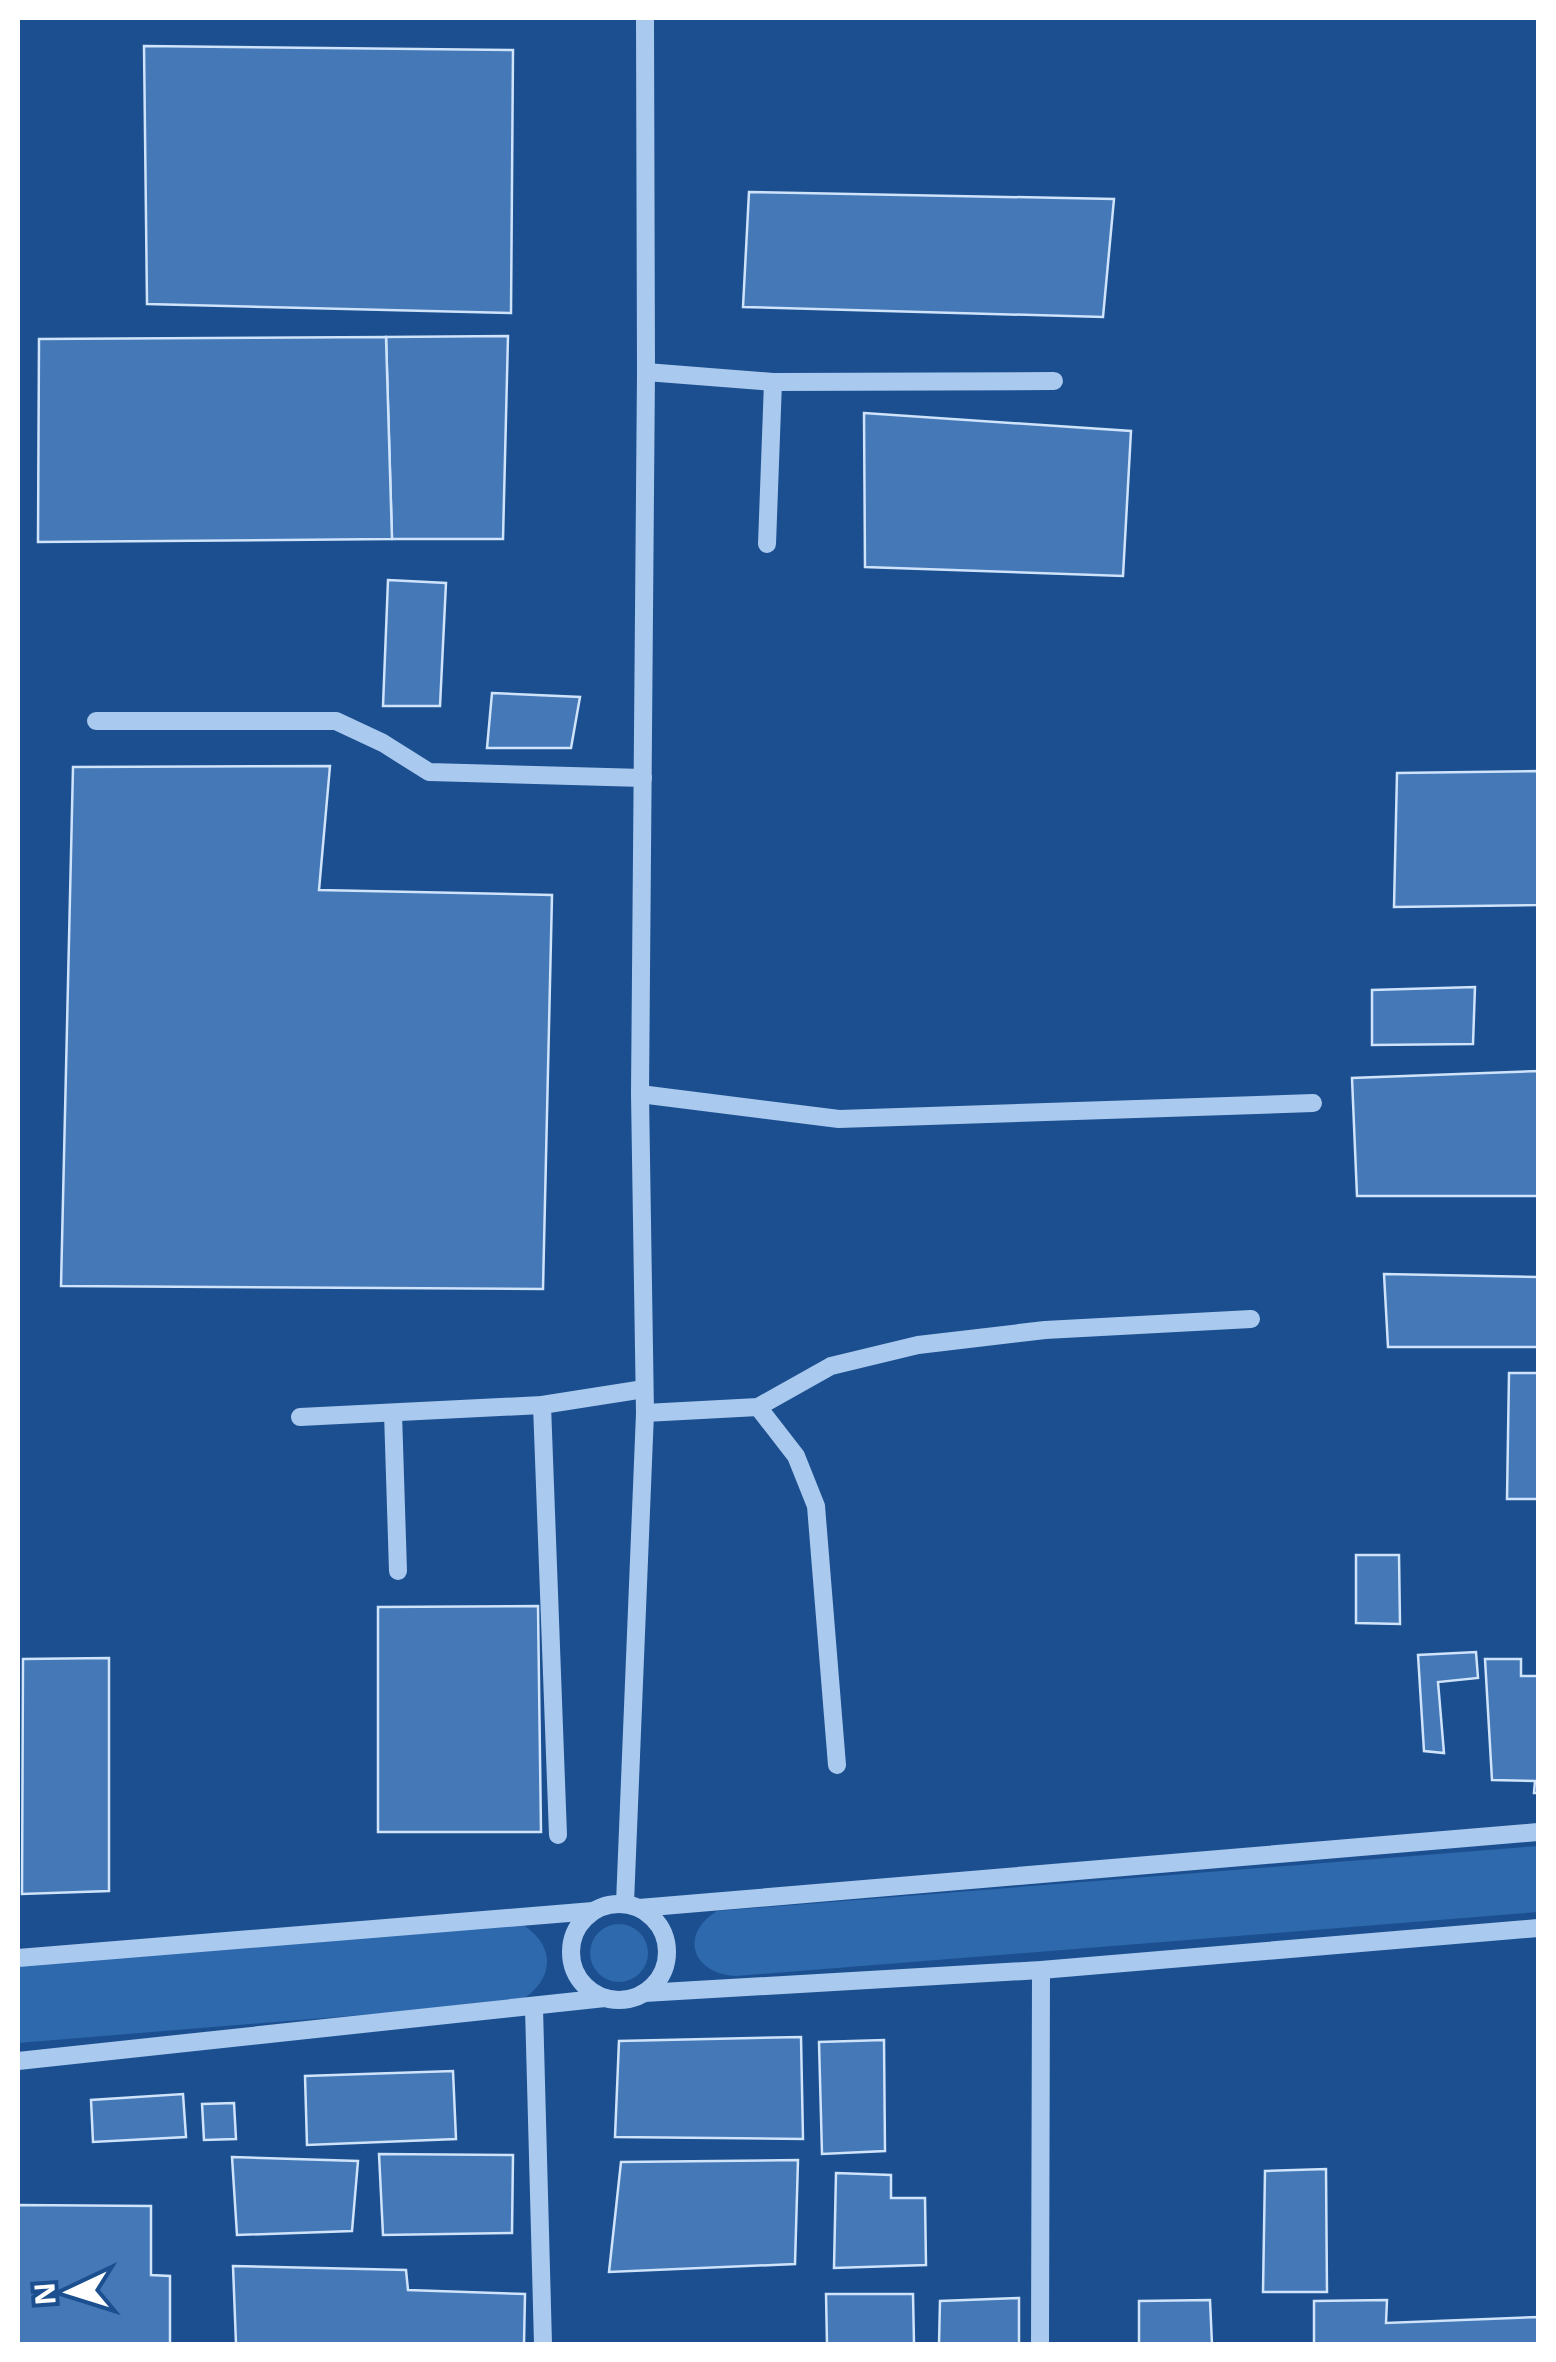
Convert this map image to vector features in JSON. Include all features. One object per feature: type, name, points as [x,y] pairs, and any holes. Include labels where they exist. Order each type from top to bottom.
[{"type":"street","points":[[632,1906],[645,1414],[640,1094],[645,18]]},
{"type":"street","points":[[646,372],[772,382],[1054,381]]},
{"type":"street","points":[[767,544],[772,382]]},
{"type":"street","points":[[96,721],[336,721],[430,772],[642,778]]},
{"type":"street","points":[[640,1094],[839,1119],[1313,1104]]},
{"type":"street","points":[[645,1414],[758,1408],[831,1366],[918,1345],[1045,1330],[1251,1319]]},
{"type":"street","points":[[300,1416],[542,1405],[644,1389]]},
{"type":"street","points":[[542,1405],[558,1835]]},
{"type":"street","points":[[758,1408],[796,1456],[816,1506],[838,1764]]},
{"type":"street","points":[[393,1413],[398,1571]]},
{"type":"street","points":[[18,1958],[1538,1832]]},
{"type":"street","points":[[632,1906],[657,1922],[667,1955],[660,1977],[644,1993]]},
{"type":"street","points":[[593,1912],[576,1932],[572,1959],[583,1984],[605,1998]]},
{"type":"street","points":[[18,2061],[605,1998],[618,2000],[644,1993],[1040,1970],[1538,1928]]},
{"type":"street","points":[[1040,1970],[1040,2344]]},
{"type":"street","points":[[534,2008],[543,2344]]},
{"type":"shaded area","points":[[1538,1846],[1538,1912],[736,1976],[709,1968],[696,1952],[697,1931],[717,1911]]},
{"type":"shaded area","points":[[516,1921],[539,1939],[547,1961],[540,1983],[518,2002],[18,2043],[18,1958]]},
{"type":"shaded area","points":[[619,1924],[640,1932],[648,1953],[640,1974],[619,1982],[598,1974],[590,1953],[598,1932]]},
{"type":"building","points":[[144,46],[513,50],[511,313],[147,304]]},
{"type":"building","points":[[749,192],[1114,199],[1103,317],[743,307]]},
{"type":"building","points":[[508,336],[503,539],[392,539],[386,337]]},
{"type":"building","points":[[386,337],[392,539],[38,542],[39,339]]},
{"type":"building","points":[[864,413],[1131,431],[1123,576],[865,567]]},
{"type":"building","points":[[388,580],[446,583],[440,706],[383,706]]},
{"type":"building","points":[[492,693],[580,697],[571,748],[487,748]]},
{"type":"building","points":[[330,766],[319,890],[552,895],[543,1289],[61,1286],[73,767]]},
{"type":"building","points":[[1538,771],[1538,905],[1394,907],[1397,773]]},
{"type":"building","points":[[1475,987],[1473,1044],[1372,1045],[1372,990]]},
{"type":"building","points":[[1538,1071],[1538,1196],[1357,1196],[1352,1078]]},
{"type":"building","points":[[1384,1274],[1538,1277],[1538,1347],[1388,1347]]},
{"type":"building","points":[[1509,1373],[1538,1373],[1538,1499],[1507,1499]]},
{"type":"building","points":[[1356,1555],[1399,1555],[1400,1624],[1356,1623]]},
{"type":"building","points":[[538,1606],[541,1832],[378,1832],[378,1607]]},
{"type":"building","points":[[1476,1652],[1478,1678],[1438,1682],[1444,1753],[1424,1751],[1418,1655]]},
{"type":"building","points":[[109,1658],[109,1891],[22,1894],[23,1659]]},
{"type":"building","points":[[1485,1659],[1521,1659],[1521,1676],[1538,1676],[1538,1793],[1534,1793],[1535,1781],[1492,1780]]},
{"type":"building","points":[[801,2037],[803,2139],[615,2137],[619,2041]]},
{"type":"building","points":[[884,2040],[885,2151],[822,2154],[819,2042]]},
{"type":"building","points":[[453,2071],[456,2139],[307,2145],[305,2076]]},
{"type":"building","points":[[183,2094],[186,2137],[93,2142],[91,2100]]},
{"type":"building","points":[[234,2103],[236,2139],[204,2140],[202,2104]]},
{"type":"building","points":[[379,2154],[513,2155],[512,2233],[383,2235]]},
{"type":"building","points":[[232,2157],[358,2161],[352,2231],[237,2235]]},
{"type":"building","points":[[798,2160],[795,2264],[609,2272],[621,2162]]},
{"type":"building","points":[[1326,2169],[1327,2292],[1263,2292],[1265,2171]]},
{"type":"building","points":[[836,2173],[891,2175],[891,2198],[925,2198],[926,2265],[834,2268]]},
{"type":"building","points":[[18,2205],[151,2206],[151,2275],[170,2276],[170,2344],[18,2344]]},
{"type":"building","points":[[233,2266],[406,2270],[408,2290],[525,2294],[524,2344],[236,2344]]},
{"type":"building","points":[[826,2294],[913,2294],[914,2344],[827,2344]]},
{"type":"building","points":[[1019,2298],[1019,2344],[939,2344],[940,2301]]},
{"type":"building","points":[[1210,2300],[1212,2344],[1139,2344],[1139,2301]]},
{"type":"building","points":[[1387,2300],[1386,2323],[1538,2317],[1538,2344],[1314,2344],[1314,2301]]}]
